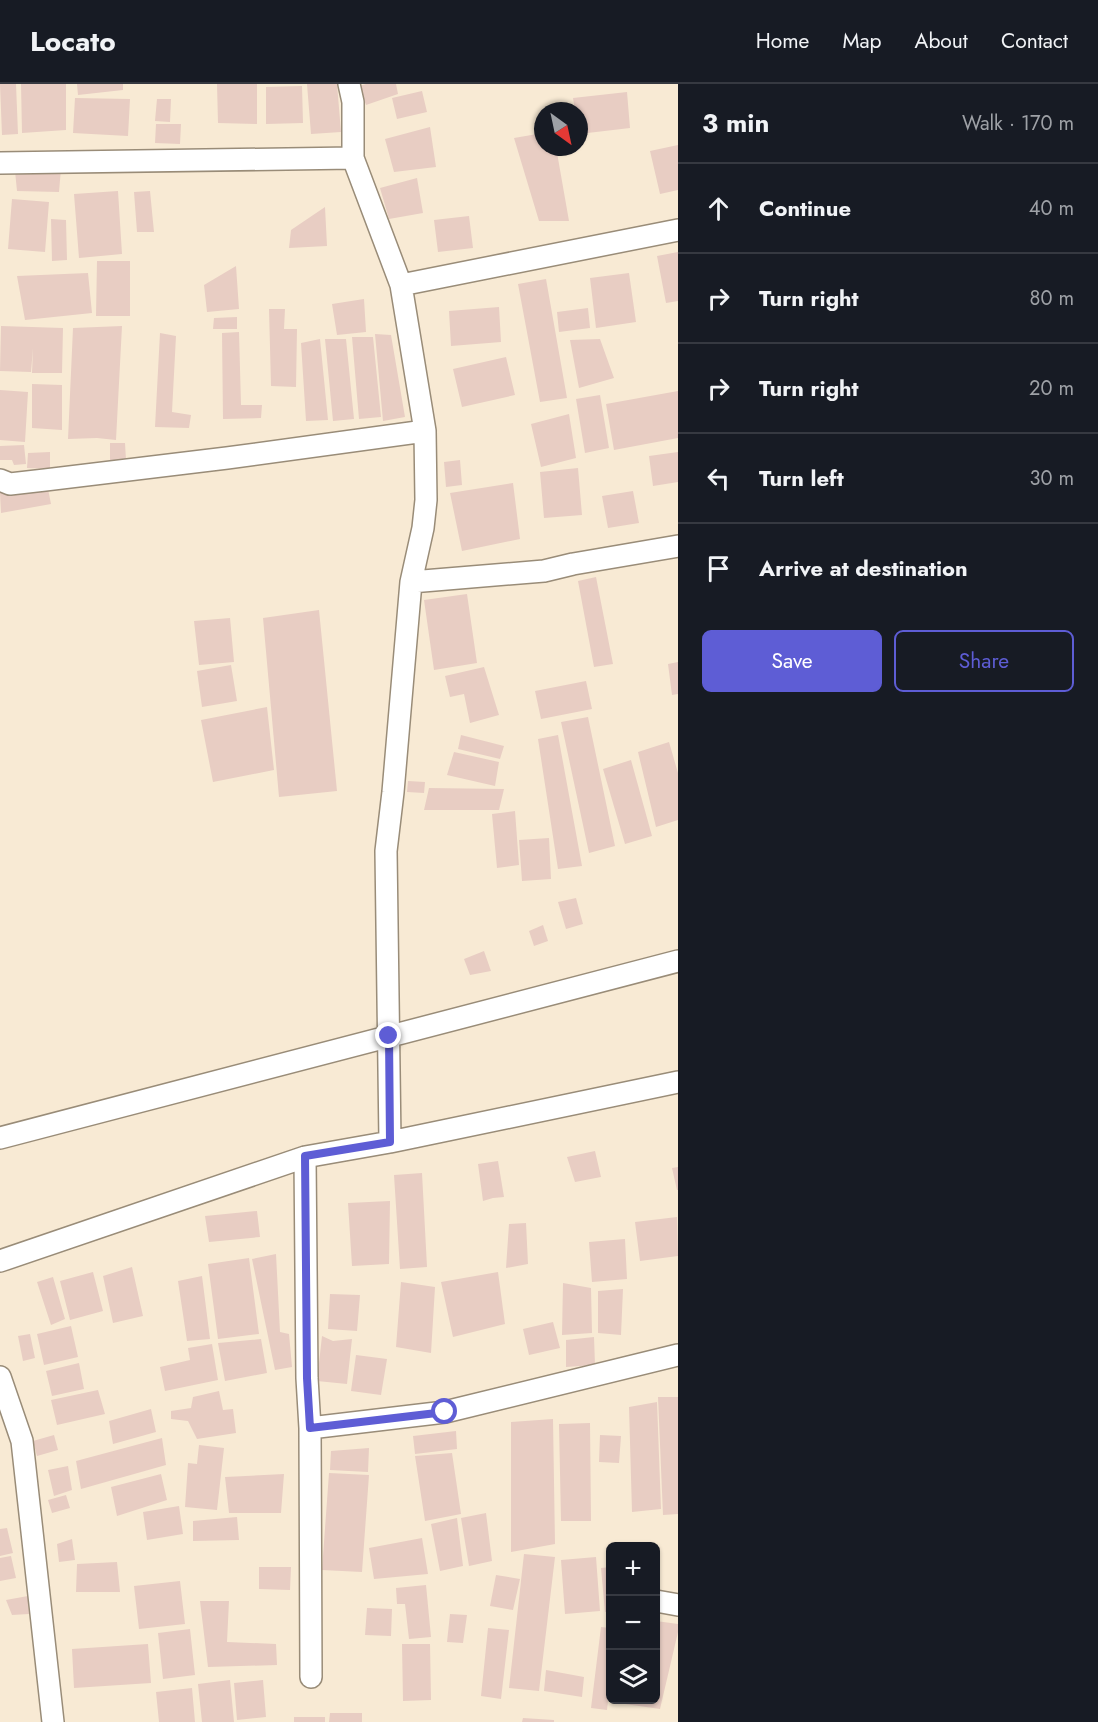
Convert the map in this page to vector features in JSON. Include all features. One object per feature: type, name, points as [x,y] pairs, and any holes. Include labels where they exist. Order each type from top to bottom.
[{"type":"street","points":[[349,84],[352,102],[353,158],[401,285],[425,431],[426,500],[423,528],[411,582],[386,851],[390,1142]]},
{"type":"street","points":[[0,163],[353,158]]},
{"type":"street","points":[[401,285],[678,230]]},
{"type":"street","points":[[0,480],[10,484],[425,431]]},
{"type":"street","points":[[411,582],[544,571],[678,546]]},
{"type":"street","points":[[0,1138],[678,961]]},
{"type":"street","points":[[0,1261],[305,1156],[390,1142],[678,1082]]},
{"type":"street","points":[[305,1156],[307,1378],[310,1428],[311,1677]]},
{"type":"street","points":[[310,1428],[445,1412],[678,1356]]},
{"type":"street","points":[[0,1377],[22,1441],[53,1722]]},
{"type":"street","points":[[660,1602],[678,1605]]},
{"type":"building","points":[[0,84],[16,84],[18,134],[2,135]]},
{"type":"building","points":[[21,84],[66,84],[66,130],[22,133]]},
{"type":"building","points":[[77,84],[123,84],[123,90],[78,95]]},
{"type":"building","points":[[217,84],[257,84],[257,124],[218,123]]},
{"type":"building","points":[[307,84],[337,84],[341,132],[311,134]]},
{"type":"building","points":[[396,84],[398,94],[366,105],[359,86]]},
{"type":"building","points":[[302,86],[303,123],[266,124],[266,87]]},
{"type":"building","points":[[422,91],[427,112],[397,119],[392,98]]},
{"type":"building","points":[[627,92],[630,128],[588,133],[588,102],[574,102],[573,98]]},
{"type":"building","points":[[75,98],[130,99],[128,136],[73,133]]},
{"type":"building","points":[[157,99],[171,99],[170,122],[155,121]]},
{"type":"building","points":[[156,124],[181,124],[180,144],[155,143]]},
{"type":"building","points":[[430,127],[436,167],[394,172],[385,139]]},
{"type":"building","points":[[534,135],[534,156],[558,156],[569,221],[539,221],[514,138]]},
{"type":"building","points":[[678,145],[678,190],[660,194],[650,151]]},
{"type":"building","points":[[61,169],[59,192],[17,191],[15,171]]},
{"type":"building","points":[[417,178],[423,213],[389,219],[380,188]]},
{"type":"building","points":[[118,191],[122,254],[79,258],[74,194]]},
{"type":"building","points":[[150,191],[154,232],[137,232],[134,192]]},
{"type":"building","points":[[12,199],[49,202],[45,252],[8,249]]},
{"type":"building","points":[[325,207],[327,246],[289,248],[291,230]]},
{"type":"building","points":[[469,216],[473,248],[438,252],[434,220]]},
{"type":"building","points":[[51,219],[66,220],[67,260],[52,261]]},
{"type":"building","points":[[678,252],[678,301],[666,303],[657,256]]},
{"type":"building","points":[[97,261],[130,261],[130,316],[96,316]]},
{"type":"building","points":[[236,266],[239,309],[207,312],[204,285]]},
{"type":"building","points":[[88,273],[92,313],[25,320],[17,276]]},
{"type":"building","points":[[629,273],[636,322],[596,328],[590,278]]},
{"type":"building","points":[[546,279],[567,398],[540,402],[518,284]]},
{"type":"building","points":[[364,299],[366,332],[337,335],[332,304]]},
{"type":"building","points":[[499,307],[501,342],[451,346],[449,311]]},
{"type":"building","points":[[588,308],[590,328],[559,332],[557,312]]},
{"type":"building","points":[[269,309],[285,309],[284,329],[297,329],[296,387],[271,386]]},
{"type":"building","points":[[237,317],[237,329],[213,329],[214,318]]},
{"type":"building","points":[[1,326],[63,328],[62,373],[32,373],[33,348],[31,372],[0,371]]},
{"type":"building","points":[[122,326],[116,440],[68,439],[73,328]]},
{"type":"building","points":[[239,332],[241,405],[262,405],[261,418],[223,419],[222,333]]},
{"type":"building","points":[[160,333],[176,336],[172,412],[191,415],[189,428],[155,427]]},
{"type":"building","points":[[375,334],[391,335],[405,417],[383,421]]},
{"type":"building","points":[[352,337],[373,337],[381,417],[359,419]]},
{"type":"building","points":[[320,339],[328,420],[306,421],[301,343]]},
{"type":"building","points":[[325,339],[346,339],[354,419],[333,421]]},
{"type":"building","points":[[600,339],[614,378],[579,388],[570,340]]},
{"type":"building","points":[[506,357],[515,395],[462,407],[453,369]]},
{"type":"building","points":[[32,384],[62,385],[62,430],[32,428]]},
{"type":"building","points":[[0,390],[28,392],[25,442],[0,440]]},
{"type":"building","points":[[678,391],[678,438],[614,450],[606,404]]},
{"type":"building","points":[[600,395],[609,448],[585,453],[576,399]]},
{"type":"building","points":[[569,414],[576,458],[541,467],[531,424]]},
{"type":"building","points":[[110,443],[125,443],[126,460],[110,461]]},
{"type":"building","points":[[24,445],[26,464],[14,465],[12,460],[0,460],[0,446]]},
{"type":"building","points":[[50,452],[50,469],[27,468],[28,453]]},
{"type":"building","points":[[678,452],[678,482],[653,486],[649,456]]},
{"type":"building","points":[[460,460],[462,485],[446,487],[444,462]]},
{"type":"building","points":[[578,468],[582,515],[544,518],[540,472]]},
{"type":"building","points":[[513,483],[520,539],[462,551],[450,493]]},
{"type":"building","points":[[47,484],[51,504],[1,513],[0,493]]},
{"type":"building","points":[[633,491],[639,523],[608,528],[602,496]]},
{"type":"building","points":[[596,577],[613,664],[594,667],[578,581]]},
{"type":"building","points":[[467,594],[477,663],[434,670],[424,600]]},
{"type":"building","points":[[319,610],[337,791],[279,797],[263,618]]},
{"type":"building","points":[[230,618],[234,662],[199,665],[194,621]]},
{"type":"building","points":[[678,662],[678,694],[672,695],[668,664]]},
{"type":"building","points":[[231,665],[237,701],[202,707],[197,671]]},
{"type":"building","points":[[484,667],[499,715],[470,723],[464,694],[450,697],[445,676]]},
{"type":"building","points":[[586,681],[592,709],[541,719],[535,691]]},
{"type":"building","points":[[267,707],[274,770],[213,782],[201,720]]},
{"type":"building","points":[[588,717],[615,846],[589,853],[561,722]]},
{"type":"building","points":[[461,735],[504,746],[500,759],[458,749]]},
{"type":"building","points":[[558,735],[582,866],[558,869],[538,739]]},
{"type":"building","points":[[669,742],[678,773],[678,820],[656,827],[638,752]]},
{"type":"building","points":[[454,752],[499,762],[495,786],[447,775]]},
{"type":"building","points":[[631,760],[652,836],[625,844],[603,769]]},
{"type":"building","points":[[408,781],[425,782],[424,793],[407,792]]},
{"type":"building","points":[[429,788],[504,789],[499,810],[424,810]]},
{"type":"building","points":[[515,811],[519,865],[497,868],[492,814]]},
{"type":"building","points":[[549,838],[551,879],[522,881],[519,840]]},
{"type":"building","points":[[576,898],[583,924],[566,929],[558,902]]},
{"type":"building","points":[[543,925],[548,941],[534,946],[529,931]]},
{"type":"building","points":[[484,951],[491,971],[470,975],[464,959]]},
{"type":"building","points":[[595,1151],[601,1177],[575,1182],[567,1157]]},
{"type":"building","points":[[498,1161],[504,1197],[483,1201],[478,1164]]},
{"type":"building","points":[[678,1167],[678,1190],[677,1190],[672,1168]]},
{"type":"building","points":[[422,1173],[427,1267],[400,1269],[394,1175]]},
{"type":"building","points":[[390,1201],[389,1264],[352,1266],[348,1203]]},
{"type":"building","points":[[257,1211],[260,1237],[209,1242],[205,1216]]},
{"type":"building","points":[[677,1217],[678,1256],[640,1261],[635,1222]]},
{"type":"building","points":[[526,1223],[528,1264],[506,1268],[509,1224]]},
{"type":"building","points":[[625,1239],[627,1279],[592,1282],[589,1242]]},
{"type":"building","points":[[276,1254],[280,1332],[289,1334],[292,1367],[275,1370],[252,1259]]},
{"type":"building","points":[[249,1258],[259,1334],[218,1339],[208,1264]]},
{"type":"building","points":[[132,1267],[143,1316],[113,1323],[103,1276]]},
{"type":"building","points":[[93,1272],[103,1311],[70,1320],[60,1281]]},
{"type":"building","points":[[498,1272],[505,1324],[453,1337],[441,1282]]},
{"type":"building","points":[[202,1276],[210,1339],[187,1341],[178,1281]]},
{"type":"building","points":[[53,1277],[65,1319],[51,1325],[37,1282]]},
{"type":"building","points":[[401,1282],[435,1287],[431,1353],[396,1347]]},
{"type":"building","points":[[563,1283],[591,1288],[592,1333],[562,1335]]},
{"type":"building","points":[[623,1289],[621,1335],[598,1333],[598,1291]]},
{"type":"building","points":[[330,1294],[360,1295],[357,1331],[328,1329]]},
{"type":"building","points":[[553,1322],[560,1348],[529,1355],[523,1329]]},
{"type":"building","points":[[71,1326],[78,1357],[44,1365],[37,1334]]},
{"type":"building","points":[[30,1334],[35,1358],[23,1361],[18,1336]]},
{"type":"building","points":[[322,1336],[333,1341],[352,1339],[347,1384],[317,1381]]},
{"type":"building","points":[[594,1337],[595,1365],[566,1367],[566,1340]]},
{"type":"building","points":[[261,1339],[267,1373],[225,1381],[218,1343]]},
{"type":"building","points":[[212,1344],[218,1380],[165,1391],[160,1367],[190,1360],[188,1348]]},
{"type":"building","points":[[356,1355],[387,1359],[381,1395],[351,1391]]},
{"type":"building","points":[[79,1363],[84,1389],[52,1396],[46,1371]]},
{"type":"building","points":[[98,1390],[105,1414],[57,1425],[51,1400]]},
{"type":"building","points":[[219,1391],[223,1410],[233,1409],[236,1433],[197,1439],[188,1421],[171,1419],[171,1411],[191,1408],[193,1397]]},
{"type":"building","points":[[658,1397],[678,1397],[678,1514],[663,1515]]},
{"type":"building","points":[[657,1402],[661,1509],[632,1512],[629,1407]]},
{"type":"building","points":[[151,1409],[156,1432],[113,1444],[109,1421]]},
{"type":"building","points":[[553,1419],[555,1544],[511,1552],[511,1422]]},
{"type":"building","points":[[590,1423],[591,1521],[561,1521],[559,1424]]},
{"type":"building","points":[[456,1431],[457,1449],[415,1454],[413,1436]]},
{"type":"building","points":[[54,1435],[58,1450],[37,1456],[33,1441]]},
{"type":"building","points":[[600,1435],[621,1436],[619,1463],[599,1462]]},
{"type":"building","points":[[162,1438],[166,1465],[81,1489],[76,1461]]},
{"type":"building","points":[[199,1445],[224,1448],[217,1510],[185,1507],[188,1463],[197,1464]]},
{"type":"building","points":[[369,1448],[368,1472],[330,1470],[331,1451]]},
{"type":"building","points":[[452,1453],[461,1514],[425,1521],[415,1456]]},
{"type":"building","points":[[68,1466],[72,1490],[54,1496],[48,1470]]},
{"type":"building","points":[[329,1473],[369,1475],[362,1572],[322,1570]]},
{"type":"building","points":[[161,1474],[167,1500],[117,1516],[111,1487]]},
{"type":"building","points":[[284,1474],[281,1513],[229,1513],[225,1477]]},
{"type":"building","points":[[66,1495],[70,1508],[52,1513],[48,1500]]},
{"type":"building","points":[[179,1506],[183,1534],[147,1540],[143,1512]]},
{"type":"building","points":[[486,1513],[492,1561],[469,1566],[461,1518]]},
{"type":"building","points":[[237,1517],[239,1540],[193,1541],[193,1521]]},
{"type":"building","points":[[457,1518],[463,1566],[440,1571],[431,1524]]},
{"type":"building","points":[[7,1528],[13,1553],[0,1556],[0,1529]]},
{"type":"building","points":[[422,1538],[428,1574],[374,1579],[369,1548]]},
{"type":"building","points":[[72,1539],[75,1560],[59,1562],[57,1544]]},
{"type":"building","points":[[524,1554],[555,1557],[539,1691],[509,1688]]},
{"type":"building","points":[[11,1556],[16,1578],[0,1581],[0,1558]]},
{"type":"building","points":[[596,1557],[600,1611],[565,1614],[561,1560]]},
{"type":"building","points":[[117,1562],[120,1592],[76,1592],[77,1564]]},
{"type":"building","points":[[259,1567],[291,1567],[290,1590],[259,1589]]},
{"type":"building","points":[[606,1567],[605,1612],[601,1568]]},
{"type":"building","points":[[496,1575],[520,1579],[513,1610],[490,1606]]},
{"type":"building","points":[[180,1581],[185,1624],[139,1629],[134,1586]]},
{"type":"building","points":[[426,1585],[431,1637],[409,1639],[405,1604],[397,1604],[396,1588]]},
{"type":"building","points":[[28,1596],[29,1614],[12,1615],[6,1600]]},
{"type":"building","points":[[200,1601],[229,1601],[227,1642],[276,1644],[277,1665],[208,1667]]},
{"type":"building","points":[[367,1608],[392,1609],[391,1636],[365,1635]]},
{"type":"building","points":[[450,1614],[467,1615],[463,1643],[447,1642]]},
{"type":"building","points":[[660,1622],[678,1624],[678,1632],[660,1709],[625,1704],[660,1704]]},
{"type":"building","points":[[601,1627],[606,1628],[607,1710],[591,1708]]},
{"type":"building","points":[[488,1628],[509,1630],[501,1699],[481,1696]]},
{"type":"building","points":[[190,1629],[195,1675],[163,1679],[158,1633]]},
{"type":"building","points":[[148,1644],[151,1683],[74,1688],[72,1649]]},
{"type":"building","points":[[402,1644],[430,1644],[431,1700],[403,1701]]},
{"type":"building","points":[[546,1670],[584,1677],[582,1697],[544,1691]]},
{"type":"building","points":[[230,1680],[234,1722],[202,1722],[198,1684]]},
{"type":"building","points":[[263,1680],[266,1717],[237,1720],[234,1683]]},
{"type":"building","points":[[192,1688],[195,1722],[159,1722],[156,1692]]},
{"type":"building","points":[[330,1713],[362,1713],[362,1722],[329,1722]]},
{"type":"building","points":[[294,1717],[325,1717],[325,1722],[294,1722]]},
{"type":"building","points":[[523,1718],[554,1720],[554,1722],[522,1722]]},
{"type":"route","points":[[389,1036],[390,1142],[305,1156],[307,1378],[310,1428],[445,1412]]}]
